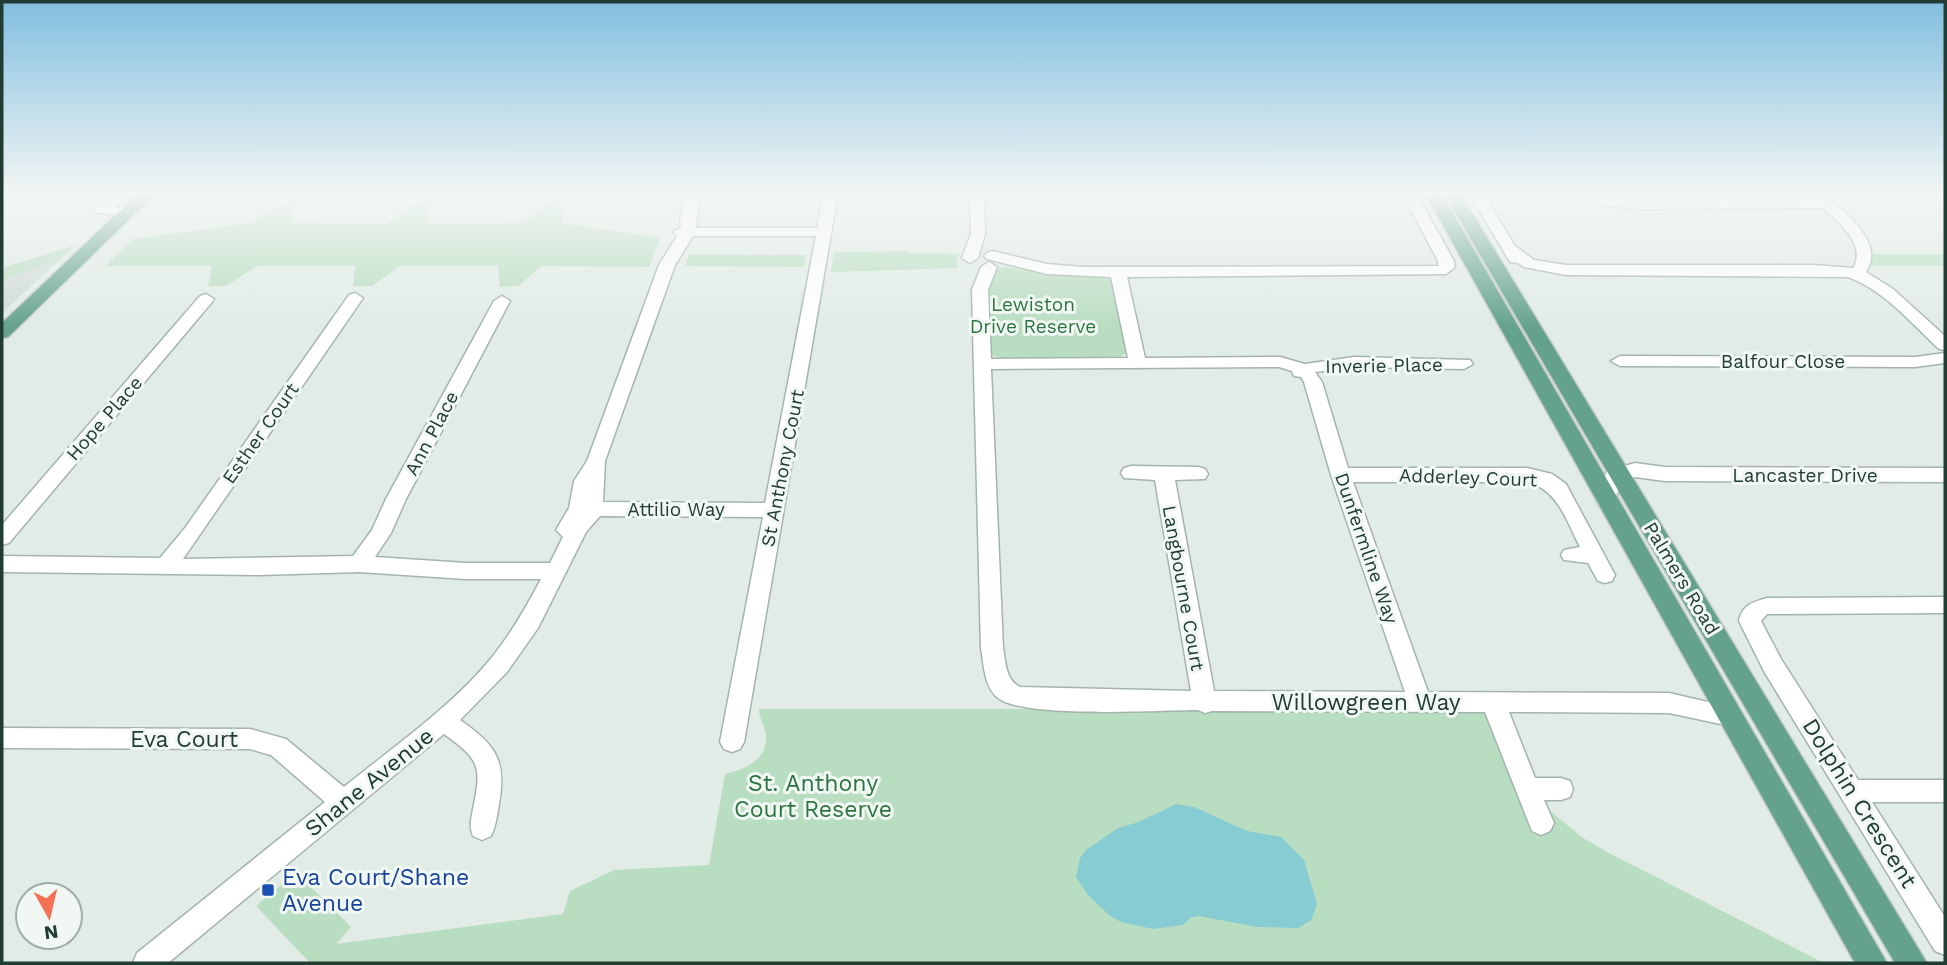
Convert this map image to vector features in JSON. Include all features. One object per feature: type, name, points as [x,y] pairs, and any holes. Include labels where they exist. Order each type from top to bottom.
[{"type":"main road","points":[[2,333],[101,238]]},
{"type":"main road","name":"Palmers Road","points":[[1461,238],[1912,963]]},
{"type":"main road","name":"Palmers Road","points":[[1477,238],[1618,487],[1716,692],[1872,963]]},
{"type":"street","points":[[586,508],[592,491],[596,461],[667,265],[682,238]]},
{"type":"street","name":"St Anthony Court","points":[[732,743],[823,238]]},
{"type":"street","points":[[970,262],[977,238]]},
{"type":"street","points":[[980,238],[991,261]]},
{"type":"street","points":[[970,262],[979,254],[991,261],[1071,271],[1427,272],[1445,269],[1447,266],[1434,238]]},
{"type":"street","points":[[1504,238],[1516,260],[1528,267],[1544,271],[1859,272],[1887,292],[1924,329],[1945,345]]},
{"type":"street","points":[[1857,238],[1867,257],[1859,272]]},
{"type":"street","name":"Willowgreen Way","points":[[980,290],[991,261]]},
{"type":"street","name":"Willowgreen Way","points":[[970,262],[980,290],[992,649],[986,672],[988,688],[999,692],[1014,705],[1064,701],[1669,703],[1730,716]]},
{"type":"street","points":[[1118,272],[1136,362]]},
{"type":"street","name":"Hope Place","points":[[2,538],[206,299]]},
{"type":"street","name":"Esther Court","points":[[167,564],[192,533],[355,299]]},
{"type":"street","name":"Ann Place","points":[[361,561],[386,523],[396,499],[502,301]]},
{"type":"street","points":[[1924,329],[1945,352]]},
{"type":"street","name":"Balfour Close","points":[[1620,361],[1916,362],[1945,358]]},
{"type":"street","name":"Inverie Place","points":[[1302,371],[1334,363],[1466,364]]},
{"type":"street","points":[[982,364],[1262,364],[1302,371]]},
{"type":"street","name":"Dunfermline Way","points":[[1302,371],[1315,396],[1420,701]]},
{"type":"street","points":[[1130,473],[1198,474]]},
{"type":"street","name":"Langbourne Court","points":[[1164,474],[1205,703]]},
{"type":"street","name":"Lancaster Drive","points":[[1618,487],[1665,474],[1945,475]]},
{"type":"street","name":"Adderley Court","points":[[1341,475],[1539,477],[1559,489],[1605,575]]},
{"type":"street","name":"Attilio Way","points":[[586,508],[773,510]]},
{"type":"street","name":"Shane Avenue","points":[[148,963],[443,721],[499,665],[530,622],[586,508]]},
{"type":"street","points":[[1571,555],[1594,555]]},
{"type":"street","points":[[6,563],[126,566],[167,564],[204,567],[311,566],[361,561],[510,572],[551,582]]},
{"type":"street","name":"Dolphin Crescent","points":[[1945,605],[1767,606],[1751,615],[1750,624],[1773,666],[1945,941]]},
{"type":"street","name":"Willowgreen Way","points":[[1669,703],[1716,692]]},
{"type":"street","points":[[1493,702],[1541,823]]},
{"type":"street","points":[[443,721],[476,744],[489,759],[492,778],[482,828]]},
{"type":"street","name":"Eva Court","points":[[2,738],[250,739],[278,746],[344,803]]},
{"type":"street","points":[[1528,789],[1561,789]]},
{"type":"street","points":[[1853,791],[1945,791]]},
{"type":"shaded area","points":[[59,260],[2,313],[2,279]]},
{"type":"green space","points":[[660,238],[649,267],[542,266],[518,286],[500,287],[498,266],[400,266],[372,286],[353,286],[355,266],[257,266],[226,286],[208,286],[212,266],[105,266],[133,239]]},
{"type":"green space","points":[[76,245],[59,260],[2,279],[2,268]]},
{"type":"green space","points":[[908,251],[959,254],[956,262],[958,268],[831,272],[834,252]]},
{"type":"green space","points":[[689,254],[806,255],[804,267],[685,266]]},
{"type":"green space","points":[[1871,254],[1945,254],[1945,266],[1869,266],[1872,262]]},
{"type":"green space","name":"Lewiston Drive Reserve","points":[[1006,267],[1112,279],[1126,353],[1118,358],[1004,360],[990,354],[985,288],[994,269]]},
{"type":"green space","name":"St. Anthony Court Reserve","points":[[759,709],[1474,709],[1487,715],[1544,810],[1549,810],[1583,838],[1609,853],[1824,963],[310,963],[256,906],[296,872],[351,927],[336,944],[563,914],[570,891],[614,870],[709,865],[725,774],[756,761],[765,748],[765,730]]},
{"type":"water","points":[[1176,804],[1194,807],[1247,831],[1281,837],[1304,860],[1317,904],[1311,920],[1298,928],[1257,927],[1199,916],[1190,918],[1183,925],[1153,929],[1121,922],[1110,916],[1088,895],[1076,877],[1080,858],[1086,850],[1118,828],[1139,822]]},
{"type":"place","name":"Eva Court/Shane Avenue","points":[[268,890]]}]
